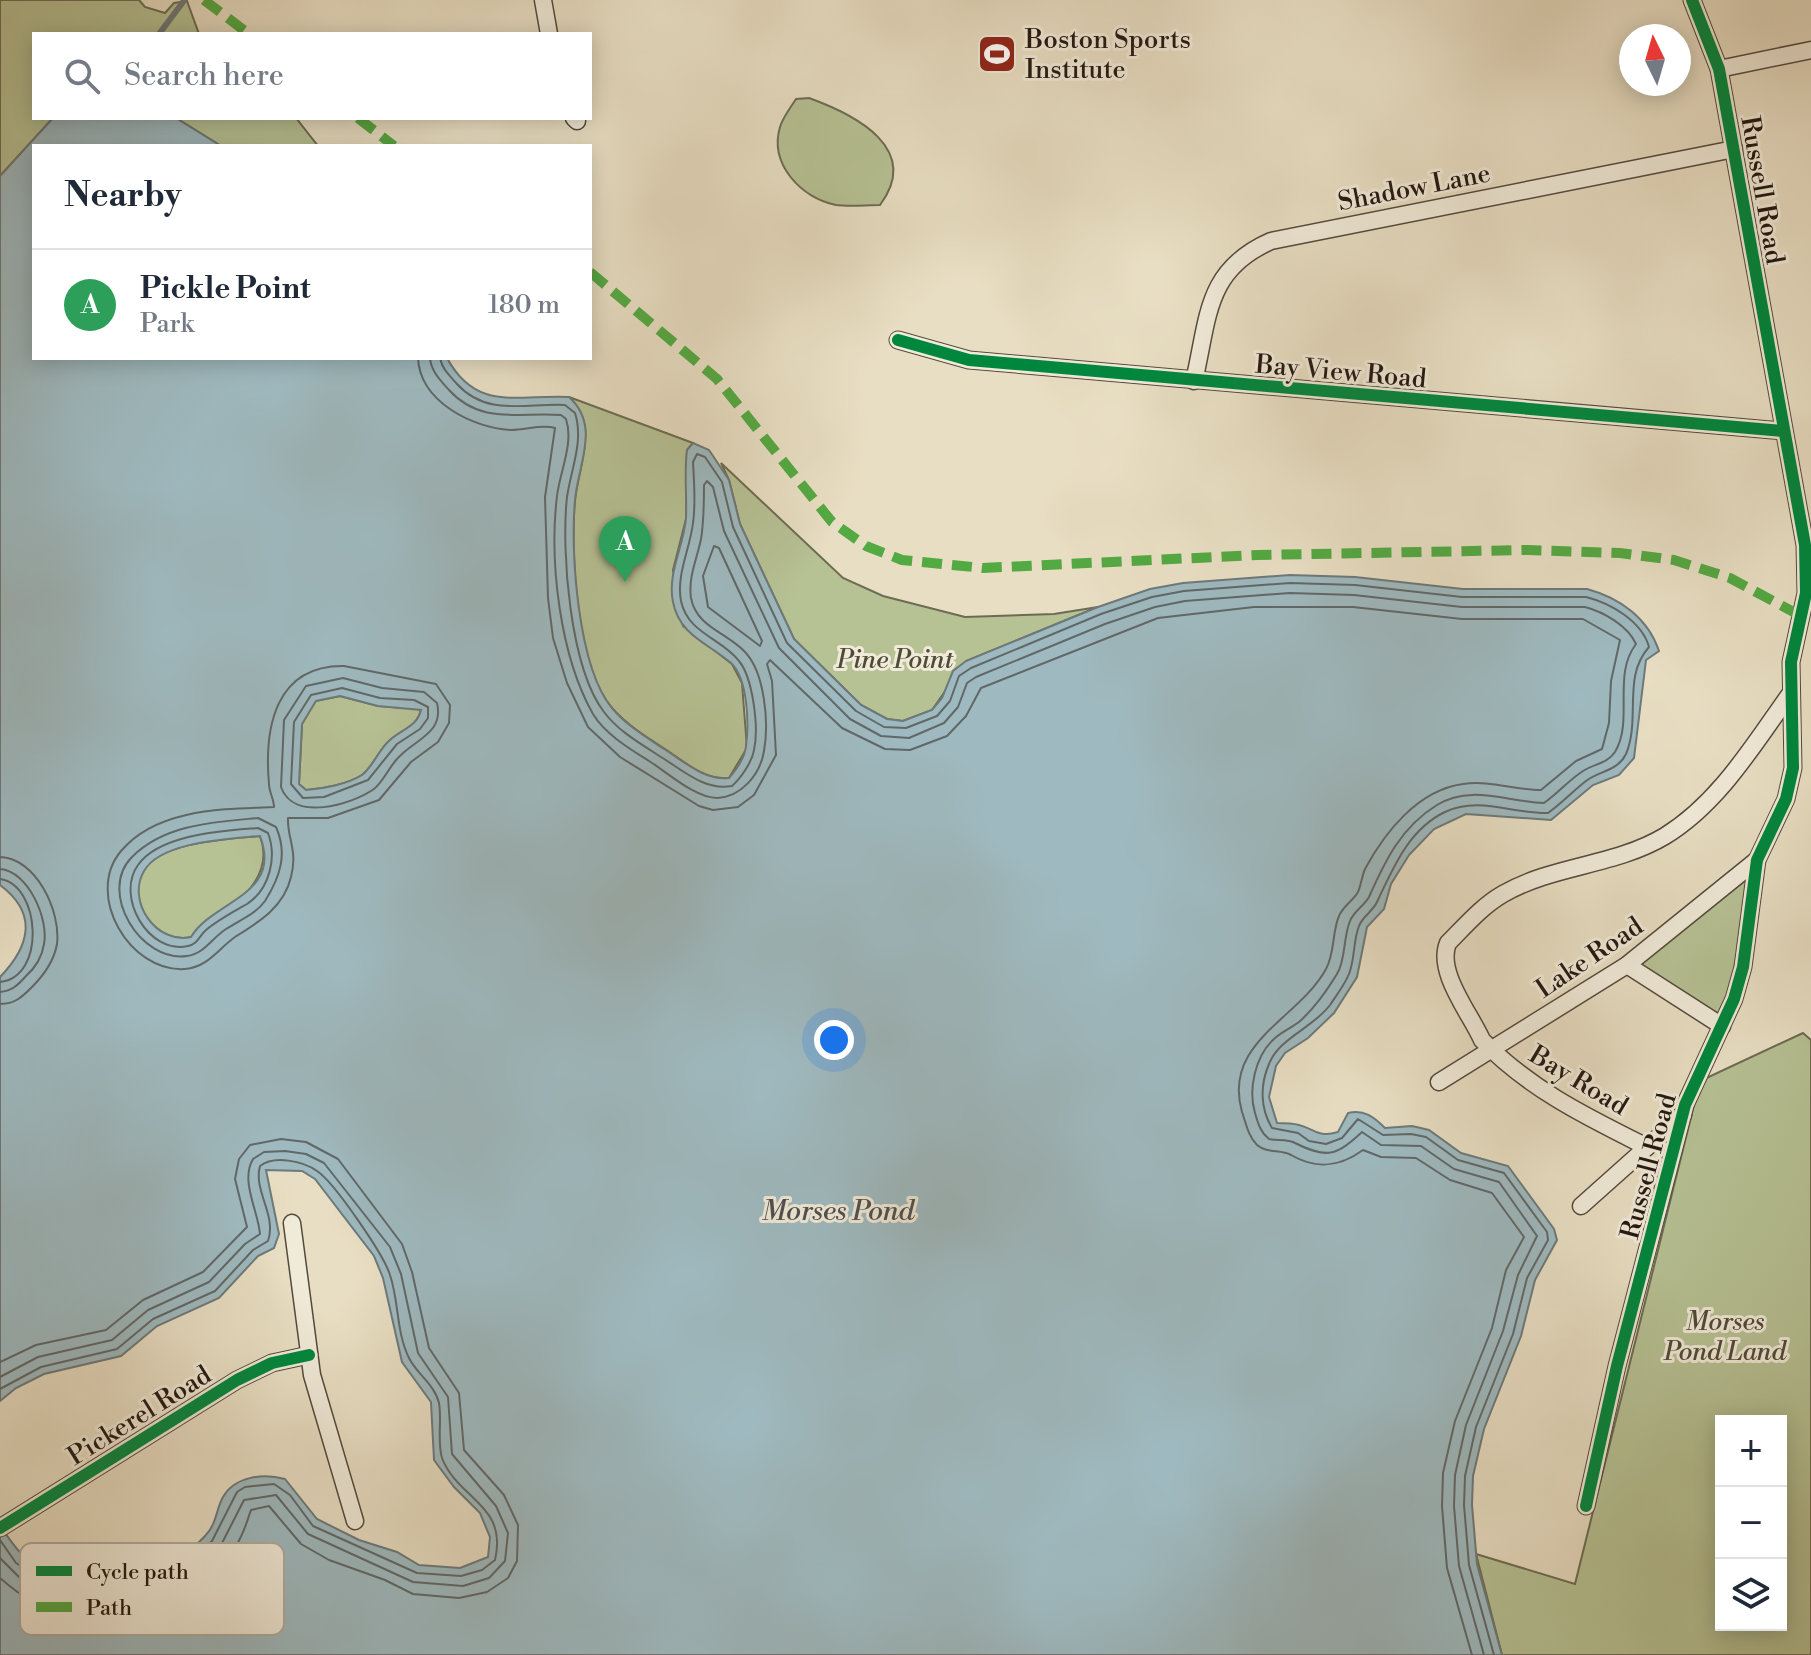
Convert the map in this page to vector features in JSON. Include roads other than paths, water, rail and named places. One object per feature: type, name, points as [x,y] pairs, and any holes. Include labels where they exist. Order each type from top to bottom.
[{"type":"street","points":[[543,0],[549,32]]},
{"type":"street","name":"Russell Road","points":[[1586,1506],[1617,1366],[1683,1115],[1722,1026],[1743,967],[1757,860],[1786,799],[1793,768],[1791,662],[1806,621],[1807,570],[1734,149],[1719,69],[1692,0]]},
{"type":"street","points":[[1719,69],[1811,50]]},
{"type":"street","name":"Shadow Lane","points":[[1194,381],[1218,283],[1234,263],[1262,245],[1734,149]]},
{"type":"street","name":"Bay View Road","points":[[898,340],[969,360],[1783,431]]},
{"type":"street","name":"Bay Road","points":[[1647,1147],[1580,1114],[1526,1081],[1490,1049],[1482,1040],[1448,973],[1443,954],[1448,943],[1504,893],[1619,857],[1696,814],[1746,756],[1790,694]]},
{"type":"street","name":"Lake Road","points":[[1439,1082],[1627,965],[1757,860]]},
{"type":"street","points":[[1627,965],[1722,1026]]},
{"type":"street","points":[[1581,1206],[1683,1115]]},
{"type":"street","points":[[292,1223],[316,1392],[355,1521]]},
{"type":"street","name":"Pickerel Road","points":[[3,1525],[246,1375],[272,1363],[309,1355]]},
{"type":"water","name":"Morses Pond","points":[[51,120],[179,120],[218,144],[32,144],[32,360],[448,360],[459,375],[485,394],[516,398],[569,397],[579,408],[586,433],[575,500],[574,548],[584,638],[600,690],[612,708],[643,735],[687,765],[712,777],[729,778],[740,763],[746,746],[747,714],[737,670],[688,631],[673,602],[672,581],[686,518],[687,450],[693,443],[709,450],[729,480],[740,524],[794,639],[861,705],[887,719],[903,721],[932,710],[942,698],[953,671],[966,661],[1098,607],[1150,589],[1183,583],[1290,575],[1355,577],[1463,589],[1587,589],[1611,598],[1640,619],[1659,651],[1646,660],[1634,758],[1619,775],[1593,785],[1551,820],[1466,814],[1434,829],[1409,855],[1391,884],[1384,909],[1367,927],[1357,977],[1334,1013],[1308,1038],[1285,1053],[1276,1066],[1269,1097],[1277,1123],[1296,1124],[1331,1134],[1338,1132],[1348,1113],[1359,1112],[1373,1117],[1385,1128],[1412,1126],[1429,1130],[1461,1153],[1508,1166],[1554,1229],[1557,1240],[1535,1280],[1521,1336],[1484,1429],[1473,1476],[1477,1564],[1502,1655],[0,1655],[0,1525],[20,1552],[20,1635],[284,1635],[284,1543],[198,1543],[209,1531],[228,1490],[251,1478],[268,1476],[285,1479],[317,1519],[359,1540],[397,1552],[419,1565],[460,1568],[488,1557],[490,1537],[480,1513],[454,1487],[434,1460],[431,1402],[402,1362],[383,1278],[374,1256],[315,1179],[302,1171],[266,1170],[279,1234],[274,1248],[258,1256],[219,1298],[157,1326],[121,1356],[44,1374],[16,1388],[0,1401],[0,977],[18,954],[26,931],[21,907],[0,885],[0,176]],"holes":[[[340,696],[378,706],[421,710],[413,724],[386,744],[362,775],[335,786],[306,790],[299,784],[302,724],[316,701]],[[260,836],[265,856],[262,872],[254,885],[201,924],[191,937],[178,938],[156,928],[142,908],[139,883],[144,871],[165,853],[197,843]]]},
{"type":"waterway","points":[[160,32],[183,2]]},
{"type":"place","name":"Boston Sports Institute","points":[[997,54]]},
{"type":"place","name":"Pickle Point","points":[[625,582]]},
{"type":"park label","name":"Pine Point","points":[[895,659]]},
{"type":"park label","name":"Morses Pond Land","points":[[1725,1336]]}]
